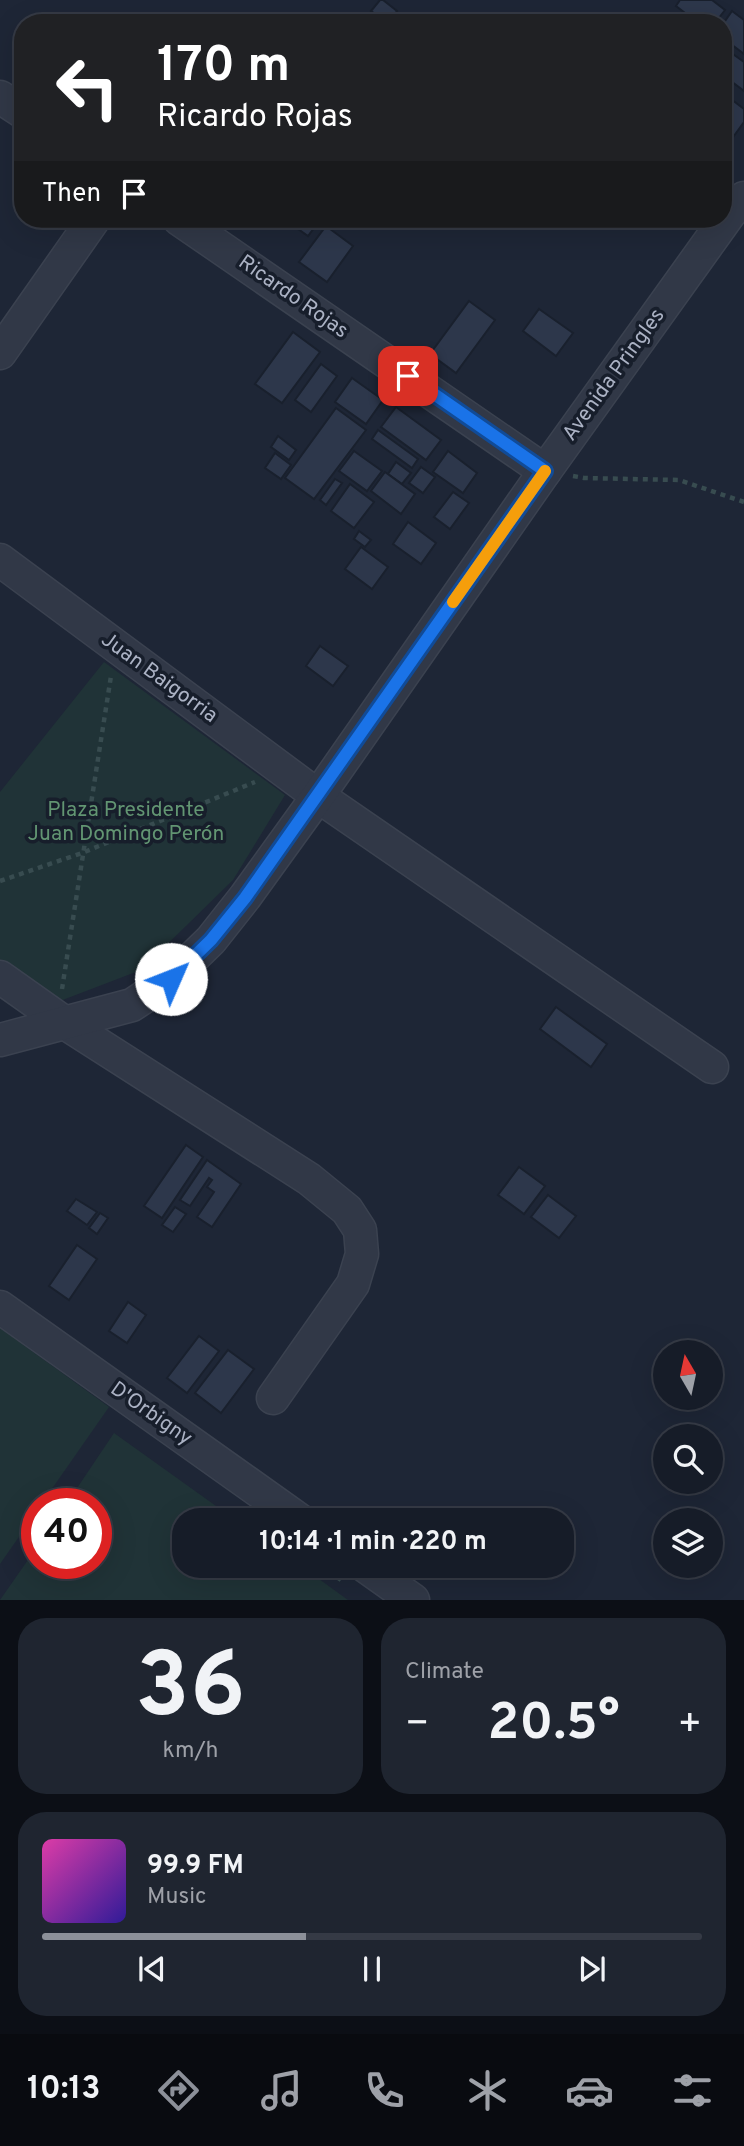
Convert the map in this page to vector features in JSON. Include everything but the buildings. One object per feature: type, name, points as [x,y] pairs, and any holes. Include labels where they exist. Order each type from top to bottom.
[{"type":"street","name":"Avenida Pringles","points":[[732,211],[744,198]]},
{"type":"street","points":[[0,353],[88,228]]},
{"type":"street","name":"Ricardo Rojas","points":[[192,228],[545,471]]},
{"type":"street","name":"Avenida Pringles","points":[[0,1040],[132,1005],[171,979],[211,940],[245,898],[318,796],[545,471],[719,228]]},
{"type":"street","name":"Juan Baigorria","points":[[0,560],[318,796],[712,1067]]},
{"type":"street","points":[[0,977],[65,1023],[309,1179],[347,1210],[360,1230],[362,1254],[353,1284],[272,1398]]},
{"type":"street","name":"D'Orbigny","points":[[0,1307],[283,1508]]},
{"type":"street","points":[[382,1578],[413,1600]]},
{"type":"path","points":[[545,471],[584,478],[680,480],[744,502]]},
{"type":"path","points":[[65,1023],[60,1001],[112,668]]},
{"type":"path","points":[[0,881],[82,853],[262,779]]},
{"type":"green space","name":"Plaza Presidente Juan Domingo Perón","points":[[104,662],[285,795],[233,880],[141,970],[60,1001],[0,960],[0,792]]},
{"type":"green space","points":[[0,1328],[109,1407],[52,1488],[21,1488],[21,1534],[0,1564]]},
{"type":"green space","points":[[114,1433],[219,1508],[172,1508],[172,1578],[318,1578],[348,1600],[0,1600],[21,1570],[21,1579],[112,1579],[112,1488],[77,1488]]},
{"type":"slow traffic","points":[[453,602],[545,471]]},
{"type":"route","points":[[171,979],[211,940],[245,898],[545,471],[408,376]]}]
